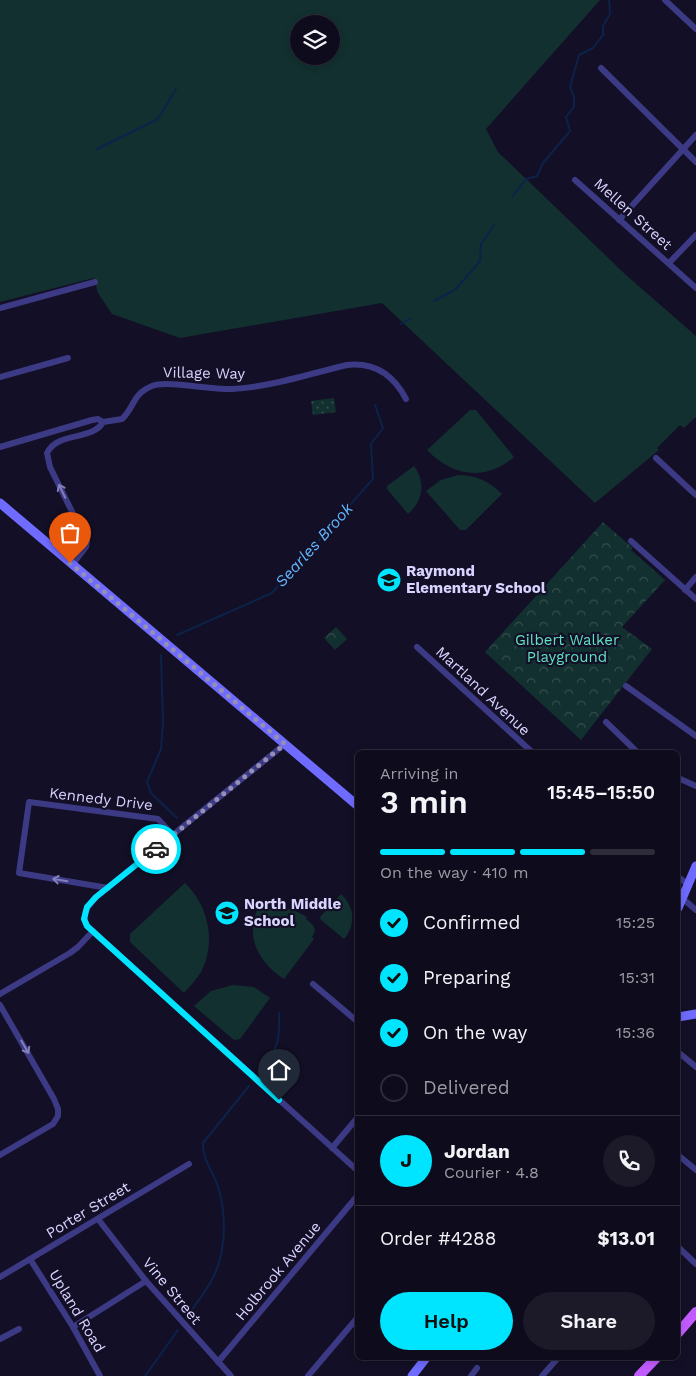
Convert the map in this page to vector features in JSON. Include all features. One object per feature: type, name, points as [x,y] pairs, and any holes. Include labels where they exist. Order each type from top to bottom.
[{"type":"main road","points":[[0,503],[355,803]]},
{"type":"main road","points":[[680,903],[696,866]]},
{"type":"main road","points":[[680,1017],[696,1014]]},
{"type":"main road","points":[[680,1330],[696,1312]]},
{"type":"main road","points":[[412,1376],[424,1360]]},
{"type":"main road","points":[[639,1376],[654,1360]]},
{"type":"street","points":[[665,0],[696,29]]},
{"type":"street","points":[[601,68],[696,162]]},
{"type":"street","points":[[619,220],[696,135]]},
{"type":"street","name":"Mellen Street","points":[[575,180],[696,288]]},
{"type":"street","points":[[669,263],[696,235]]},
{"type":"street","points":[[0,308],[95,282]]},
{"type":"street","points":[[0,377],[68,358]]},
{"type":"street","name":"Village Way","points":[[72,565],[86,547],[87,542],[50,467],[47,453],[56,443],[94,430],[100,427],[103,422],[122,419],[136,397],[144,390],[156,384],[214,389],[251,388],[351,365],[370,366],[387,374],[398,385],[406,399]]},
{"type":"street","points":[[0,447],[98,419],[103,422]]},
{"type":"street","points":[[656,458],[696,495]]},
{"type":"street","points":[[631,541],[696,599]]},
{"type":"street","points":[[685,590],[696,577]]},
{"type":"street","name":"Martland Avenue","points":[[418,647],[530,750]]},
{"type":"street","points":[[626,686],[696,736]]},
{"type":"street","points":[[606,722],[635,750]]},
{"type":"street","points":[[285,744],[96,897],[84,913],[84,919],[87,926],[355,1168]]},
{"type":"street","points":[[680,779],[696,786]]},
{"type":"street","name":"Kennedy Drive","points":[[108,888],[19,873],[29,802],[158,819],[174,835]]},
{"type":"street","points":[[680,878],[688,884]]},
{"type":"street","points":[[682,898],[696,910]]},
{"type":"street","points":[[0,994],[70,953],[93,931]]},
{"type":"street","points":[[313,984],[355,1019]]},
{"type":"street","points":[[0,1005],[50,1090],[58,1108],[58,1116],[53,1124],[0,1155]]},
{"type":"street","points":[[680,1054],[696,1067]]},
{"type":"street","points":[[332,1148],[355,1121]]},
{"type":"street","points":[[680,1158],[696,1170]]},
{"type":"street","name":"Porter Street","points":[[0,1277],[189,1164]]},
{"type":"street","name":"Holbrook Avenue","points":[[218,1362],[355,1199]]},
{"type":"street","name":"Vine Street","points":[[98,1219],[146,1281],[231,1376]]},
{"type":"street","points":[[680,1249],[696,1264]]},
{"type":"street","name":"Upland Road","points":[[30,1259],[73,1327],[100,1376]]},
{"type":"street","points":[[73,1327],[146,1281]]},
{"type":"street","points":[[308,1376],[355,1321]]},
{"type":"street","points":[[0,1339],[19,1329]]},
{"type":"street","points":[[542,1376],[556,1360]]},
{"type":"street","points":[[471,1376],[477,1368]]},
{"type":"green space","points":[[0,0],[600,0],[486,129],[498,152],[626,275],[696,336],[696,417],[684,428],[680,425],[657,448],[659,450],[595,503],[382,303],[180,338],[112,314],[98,293],[94,278],[0,302]]},
{"type":"green space","points":[[334,398],[336,412],[313,415],[311,401]]},
{"type":"green space","points":[[470,410],[476,410],[514,457],[492,470],[469,473],[447,466],[427,450]]},
{"type":"green space","points":[[414,466],[420,478],[421,491],[417,503],[408,514],[387,489],[387,486]]},
{"type":"green space","points":[[458,475],[471,476],[482,480],[502,494],[466,530],[460,530],[426,491],[441,480]]},
{"type":"green space","name":"Gilbert Walker Playground","points":[[603,522],[633,548],[631,550],[665,580],[622,627],[652,649],[581,740],[485,652]]},
{"type":"green space","points":[[336,627],[347,639],[335,650],[324,638]]},
{"type":"green space","points":[[185,883],[193,892],[204,913],[209,936],[206,960],[201,972],[184,993],[130,942],[130,934]]},
{"type":"green space","points":[[341,894],[349,905],[352,916],[351,928],[344,939],[321,920],[320,917]]},
{"type":"green space","points":[[265,903],[302,914],[307,917],[306,919],[313,925],[315,931],[312,937],[314,939],[284,979],[267,965],[253,938],[255,917],[259,906]]},
{"type":"green space","points":[[233,985],[254,987],[270,998],[240,1039],[234,1040],[194,1006],[211,991]]},
{"type":"waterway","name":"Searles Brook","points":[[513,196],[526,179],[537,176],[543,163],[570,131],[566,117],[574,107],[574,97],[570,87],[579,55],[593,48],[603,35],[603,26],[610,14],[609,0]]},
{"type":"waterway","points":[[97,149],[158,119],[176,89]]},
{"type":"waterway","name":"Searles Brook","points":[[434,301],[456,289],[480,261],[481,244],[494,225]]},
{"type":"waterway","name":"Searles Brook","points":[[401,324],[411,318]]},
{"type":"waterway","name":"Searles Brook","points":[[177,635],[272,593],[373,479],[371,444],[383,428],[375,405]]},
{"type":"waterway","name":"Searles Brook","points":[[161,655],[163,722],[161,749],[147,782],[151,793],[177,818]]},
{"type":"waterway","name":"Searles Brook","points":[[260,1070],[271,1056],[277,1044],[279,1013]]},
{"type":"waterway","name":"Searles Brook","points":[[186,1318],[215,1273],[224,1238],[222,1201],[203,1149],[203,1143],[249,1086]]},
{"type":"waterway","name":"Searles Brook","points":[[145,1376],[178,1330]]},
{"type":"way so far","points":[[70,563],[285,744],[156,849]]},
{"type":"place","name":"Raymond Elementary School","points":[[389,580]]},
{"type":"place","name":"North Middle School","points":[[227,913]]},
{"type":"route","points":[[156,849],[96,897],[87,907],[84,913],[87,926],[279,1100]]}]
